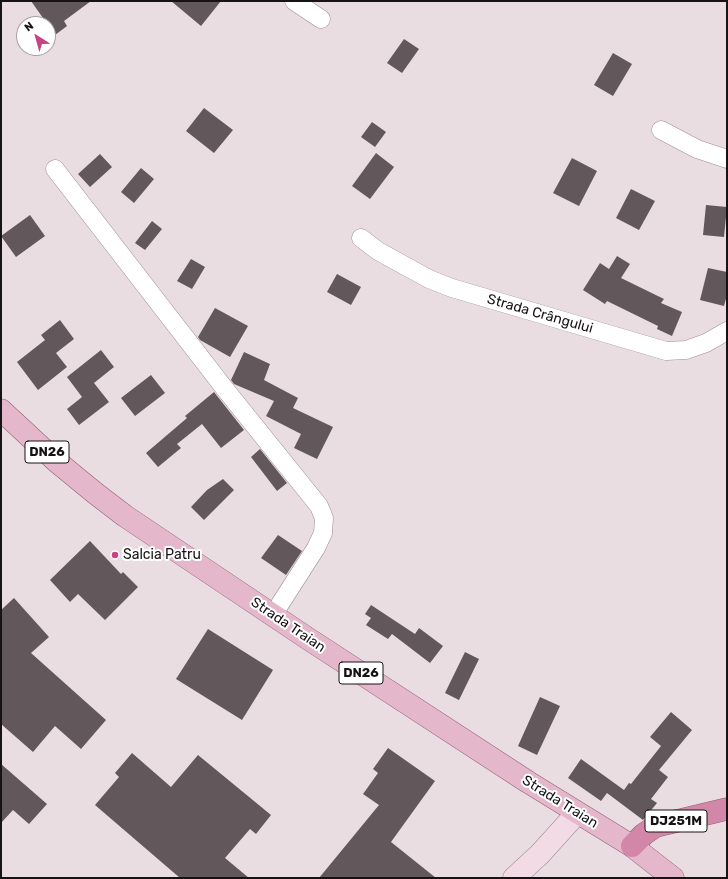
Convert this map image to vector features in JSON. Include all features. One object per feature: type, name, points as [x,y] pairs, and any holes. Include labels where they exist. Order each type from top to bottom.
[{"type":"highway","name":"DJ251M","points":[[632,846],[644,834],[656,826],[727,809]]},
{"type":"main road","name":"Strada Traian","points":[[1,410],[56,461],[125,516],[273,615],[577,813],[632,846],[674,877]]},
{"type":"street","points":[[294,1],[321,19]]},
{"type":"street","points":[[661,130],[697,149],[727,159]]},
{"type":"street","points":[[55,169],[225,389],[319,506],[324,518],[324,533],[273,615]]},
{"type":"street","name":"Strada Crângului","points":[[361,238],[378,251],[429,279],[452,288],[666,351],[686,350],[706,343],[727,331]]},
{"type":"street","points":[[514,878],[540,854],[577,813]]},
{"type":"building","points":[[31,1],[91,1],[64,21],[67,26],[56,34],[56,16],[42,16]]},
{"type":"building","points":[[171,1],[221,1],[201,26]]},
{"type":"building","points":[[404,39],[419,49],[402,73],[387,63]]},
{"type":"building","points":[[613,53],[632,64],[613,96],[594,85]]},
{"type":"building","points":[[204,108],[233,130],[214,153],[186,131]]},
{"type":"building","points":[[372,122],[386,132],[375,147],[361,137]]},
{"type":"building","points":[[376,153],[394,167],[370,199],[352,186]]},
{"type":"building","points":[[100,154],[112,167],[90,187],[78,174]]},
{"type":"building","points":[[572,158],[597,171],[579,206],[553,193]]},
{"type":"building","points":[[141,168],[154,179],[134,203],[121,192]]},
{"type":"building","points":[[631,189],[655,201],[639,230],[616,218]]},
{"type":"building","points":[[706,205],[727,207],[724,237],[703,235]]},
{"type":"building","points":[[30,215],[45,236],[16,257],[1,236]]},
{"type":"building","points":[[152,221],[162,229],[145,250],[135,243]]},
{"type":"building","points":[[617,256],[630,264],[621,278],[664,299],[661,303],[682,312],[672,336],[657,329],[658,326],[607,301],[605,304],[583,290],[600,263],[609,269]]},
{"type":"building","points":[[191,259],[205,267],[192,289],[177,281]]},
{"type":"building","points":[[708,268],[727,272],[727,295],[724,306],[700,300]]},
{"type":"building","points":[[337,274],[361,287],[351,305],[327,292]]},
{"type":"building","points":[[215,308],[248,326],[230,357],[200,340],[198,337]]},
{"type":"building","points":[[60,320],[74,339],[56,353],[67,367],[38,390],[17,362],[45,340],[41,335]]},
{"type":"building","points":[[101,350],[114,367],[94,383],[109,402],[79,425],[67,409],[82,397],[67,377]]},
{"type":"building","points":[[244,352],[270,364],[264,380],[298,398],[293,408],[333,427],[317,459],[294,448],[301,434],[266,416],[274,401],[234,384],[231,380]]},
{"type":"building","points":[[151,375],[165,393],[135,416],[121,398]]},
{"type":"building","points":[[214,392],[244,430],[221,448],[202,424],[177,444],[181,448],[158,467],[146,453],[187,418],[185,416]]},
{"type":"building","points":[[260,449],[287,483],[277,491],[251,457]]},
{"type":"building","points":[[223,479],[234,490],[204,520],[191,507],[207,490]]},
{"type":"building","points":[[278,535],[302,551],[286,575],[261,558]]},
{"type":"building","points":[[90,541],[121,574],[123,572],[138,587],[105,620],[78,594],[70,602],[50,580]]},
{"type":"building","points":[[14,598],[49,637],[31,653],[106,720],[81,749],[55,726],[33,752],[1,724],[1,610]]},
{"type":"building","points":[[371,605],[415,634],[419,628],[443,646],[430,663],[392,634],[388,639],[366,625],[371,618],[365,614]]},
{"type":"building","points":[[208,629],[273,670],[242,720],[176,679]]},
{"type":"building","points":[[465,652],[479,659],[459,700],[445,693]]},
{"type":"building","points":[[540,697],[560,706],[537,755],[518,746]]},
{"type":"building","points":[[671,712],[692,730],[659,770],[668,777],[651,799],[657,803],[643,820],[607,793],[601,801],[568,778],[581,759],[624,790],[629,783],[631,784],[661,746],[650,737]]},
{"type":"building","points":[[388,748],[435,781],[391,842],[436,878],[319,878],[379,805],[363,794],[378,773],[373,769]]},
{"type":"building","points":[[132,753],[171,787],[198,755],[271,815],[256,834],[250,829],[225,858],[249,878],[180,878],[95,805],[119,777],[115,773]]},
{"type":"building","points":[[1,764],[47,804],[29,824],[13,810],[1,823]]},
{"type":"place","name":"Salcia Patru","points":[[115,555]]}]
